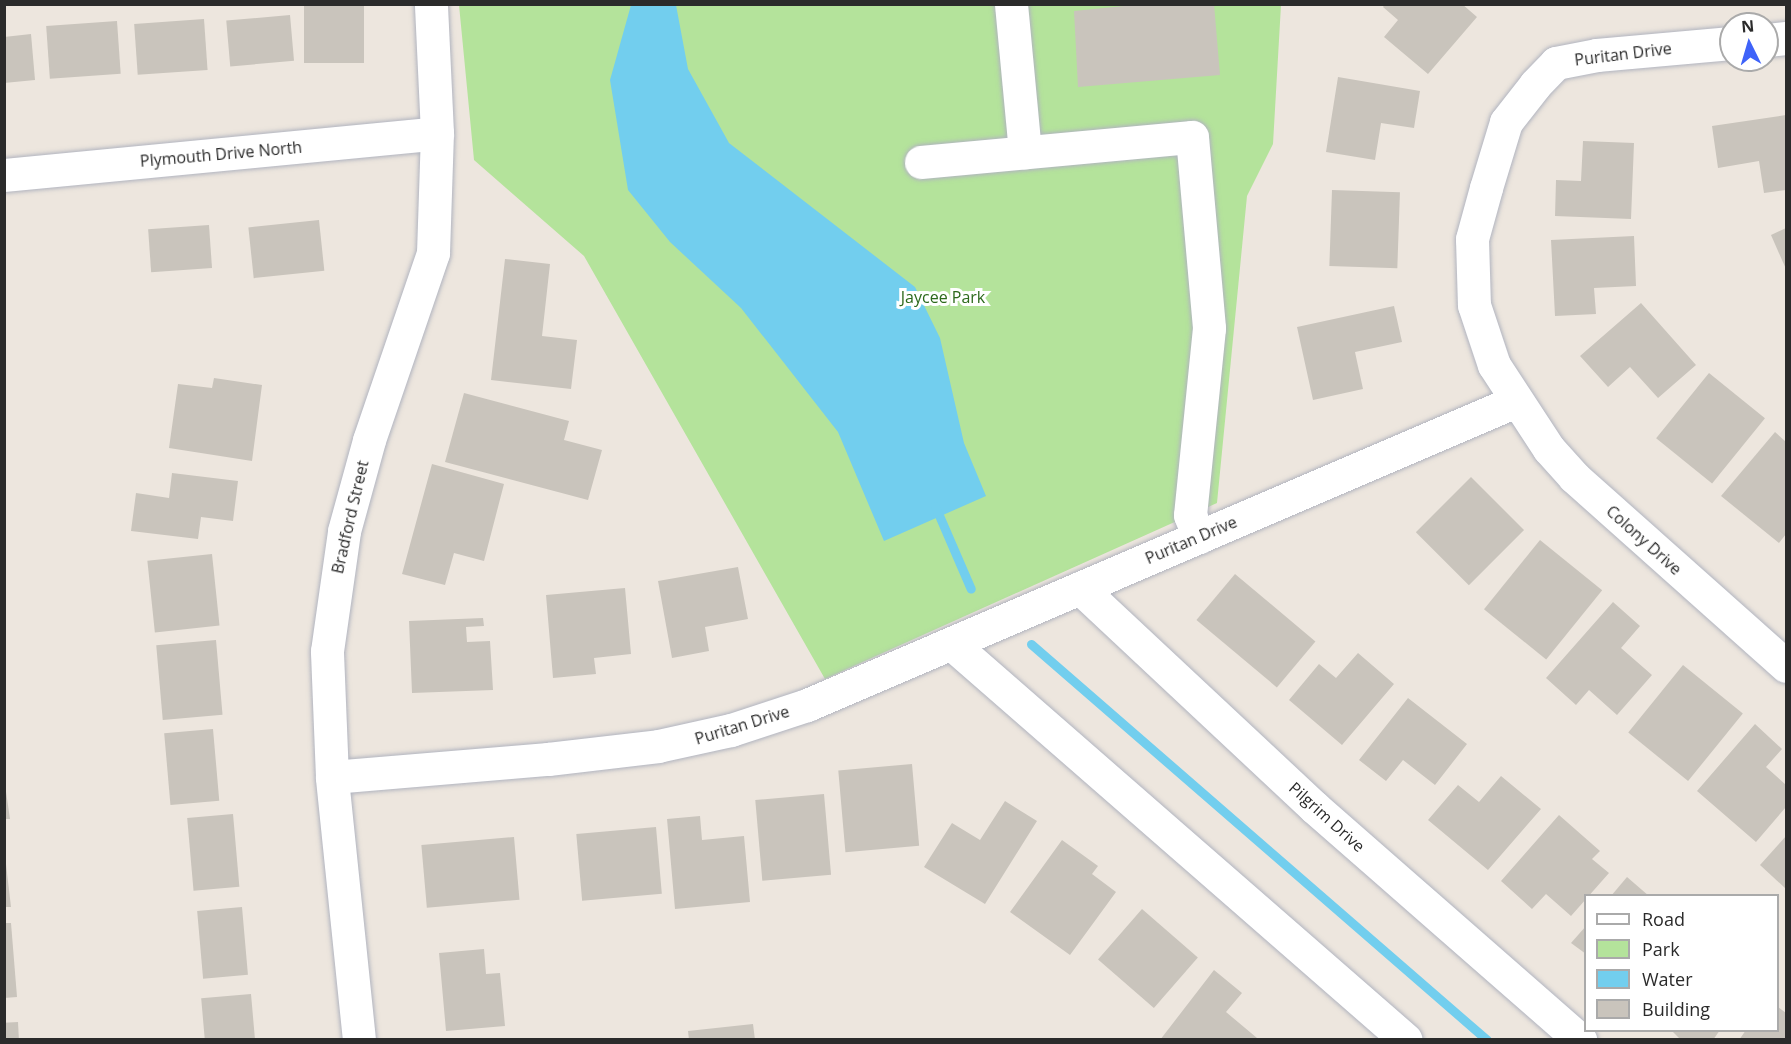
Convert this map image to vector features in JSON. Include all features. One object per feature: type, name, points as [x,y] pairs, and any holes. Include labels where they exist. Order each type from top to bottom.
[{"type":"street","name":"Bradford Street","points":[[359,1040],[332,777],[327,651],[333,587],[369,440],[433,253],[437,133],[431,4]]},
{"type":"street","points":[[1011,4],[1024,152]]},
{"type":"street","name":"Puritan Drive","points":[[332,777],[548,759],[695,740],[807,705],[1516,400],[1494,365],[1474,305],[1472,239],[1506,122],[1557,63],[1597,55],[1719,44]]},
{"type":"street","name":"Plymouth Drive North","points":[[4,175],[437,133]]},
{"type":"street","points":[[921,162],[1192,137],[1209,328],[1190,515],[1199,537]]},
{"type":"street","name":"Colony Drive","points":[[1516,400],[1574,477],[1786,666]]},
{"type":"street","name":"Pilgrim Drive","points":[[1080,588],[1314,807],[1580,1040]]},
{"type":"street","points":[[952,644],[1406,1040]]},
{"type":"green space","name":"Jaycee Park","points":[[459,5],[1281,5],[1273,144],[1247,196],[1217,503],[825,679],[584,256],[474,160]]},
{"type":"water","points":[[631,5],[676,5],[688,69],[729,143],[915,287],[940,338],[964,443],[986,496],[884,541],[838,432],[741,308],[670,242],[628,190],[610,80]]},
{"type":"building","points":[[304,4],[364,4],[364,63],[304,63]]},
{"type":"building","points":[[1144,4],[1214,4],[1220,75],[1078,87],[1074,11]]},
{"type":"building","points":[[1385,4],[1462,4],[1477,17],[1428,74],[1384,37],[1398,20],[1383,7]]},
{"type":"building","points":[[290,15],[294,61],[230,66],[226,21]]},
{"type":"building","points":[[204,19],[208,70],[138,75],[134,24]]},
{"type":"building","points":[[117,21],[121,74],[50,79],[46,26]]},
{"type":"building","points":[[31,34],[35,80],[4,83],[4,37]]},
{"type":"building","points":[[1338,77],[1420,91],[1414,128],[1381,123],[1375,160],[1326,152]]},
{"type":"building","points":[[1786,115],[1786,190],[1764,193],[1759,161],[1718,168],[1712,126]]},
{"type":"building","points":[[1583,141],[1634,143],[1631,219],[1555,216],[1556,180],[1581,181]]},
{"type":"building","points":[[1332,190],[1400,192],[1397,268],[1329,266]]},
{"type":"building","points":[[319,220],[324,271],[254,278],[248,227]]},
{"type":"building","points":[[209,225],[212,268],[151,272],[148,229]]},
{"type":"building","points":[[1786,228],[1786,269],[1771,235]]},
{"type":"building","points":[[1634,236],[1636,286],[1594,288],[1596,314],[1555,316],[1551,240]]},
{"type":"building","points":[[505,259],[550,264],[542,336],[577,340],[571,389],[491,380]]},
{"type":"building","points":[[1641,303],[1696,365],[1658,398],[1630,367],[1608,387],[1580,356]]},
{"type":"building","points":[[1394,306],[1402,342],[1355,352],[1363,389],[1313,400],[1297,327]]},
{"type":"building","points":[[1709,373],[1765,418],[1712,484],[1656,438]]},
{"type":"building","points":[[214,378],[262,385],[252,461],[169,448],[178,384],[212,388]]},
{"type":"building","points":[[464,393],[569,421],[564,440],[602,450],[588,500],[445,462]]},
{"type":"building","points":[[1775,432],[1786,442],[1786,534],[1779,543],[1721,496]]},
{"type":"building","points":[[432,464],[504,484],[484,561],[454,553],[445,585],[402,574]]},
{"type":"building","points":[[172,473],[238,481],[233,521],[201,517],[198,539],[131,531],[136,493],[169,498]]},
{"type":"building","points":[[1471,477],[1524,530],[1469,585],[1416,532]]},
{"type":"building","points":[[1540,540],[1602,590],[1546,660],[1484,609]]},
{"type":"building","points":[[212,554],[220,626],[155,632],[147,561]]},
{"type":"building","points":[[738,567],[748,619],[705,627],[709,651],[672,658],[658,581]]},
{"type":"building","points":[[1235,574],[1315,641],[1277,687],[1196,620]]},
{"type":"building","points":[[625,588],[631,654],[594,658],[596,674],[553,678],[546,595]]},
{"type":"building","points":[[1613,602],[1640,626],[1621,648],[1652,675],[1617,715],[1589,690],[1576,705],[1546,678]]},
{"type":"building","points":[[483,618],[484,626],[466,627],[467,642],[490,641],[493,690],[412,693],[409,621]]},
{"type":"building","points":[[216,640],[223,715],[163,720],[156,645]]},
{"type":"building","points":[[1358,653],[1394,684],[1342,745],[1289,700],[1319,664],[1336,678]]},
{"type":"building","points":[[1683,665],[1743,713],[1688,781],[1628,733]]},
{"type":"building","points":[[1408,698],[1467,744],[1435,785],[1403,760],[1386,781],[1359,760]]},
{"type":"building","points":[[1755,724],[1782,749],[1766,767],[1786,785],[1786,807],[1756,842],[1697,791]]},
{"type":"building","points":[[213,729],[219,801],[170,805],[164,733]]},
{"type":"building","points":[[912,764],[919,846],[845,852],[838,770]]},
{"type":"building","points":[[1501,776],[1541,809],[1488,870],[1428,820],[1458,785],[1479,802]]},
{"type":"building","points":[[4,778],[10,819],[4,819]]},
{"type":"building","points":[[824,794],[831,875],[762,881],[755,800]]},
{"type":"building","points":[[1005,801],[1037,821],[985,904],[924,867],[952,823],[980,840]]},
{"type":"building","points":[[233,814],[239,887],[194,891],[187,818]]},
{"type":"building","points":[[1559,815],[1600,851],[1592,859],[1609,873],[1590,894],[1584,894],[1584,901],[1571,916],[1546,894],[1532,909],[1501,881]]},
{"type":"building","points":[[700,816],[702,840],[744,836],[750,902],[675,909],[667,819]]},
{"type":"building","points":[[656,827],[662,894],[582,901],[576,834]]},
{"type":"building","points":[[1786,836],[1786,889],[1760,865]]},
{"type":"building","points":[[514,837],[519,900],[427,908],[421,845]]},
{"type":"building","points":[[1062,840],[1098,866],[1092,874],[1116,892],[1070,955],[1010,912]]},
{"type":"building","points":[[4,847],[11,907],[4,907]]},
{"type":"building","points":[[1627,877],[1647,894],[1613,894]]},
{"type":"building","points":[[242,907],[248,975],[203,979],[197,911]]},
{"type":"building","points":[[1142,909],[1198,958],[1154,1008],[1098,960]]},
{"type":"building","points":[[4,923],[11,923],[17,997],[4,998]]},
{"type":"building","points":[[1584,928],[1584,953],[1571,943]]},
{"type":"building","points":[[484,949],[486,974],[500,973],[505,1026],[446,1031],[439,953]]},
{"type":"building","points":[[1214,970],[1242,993],[1226,1012],[1257,1038],[1160,1040]]},
{"type":"building","points":[[251,994],[255,1040],[205,1040],[201,998]]},
{"type":"building","points":[[1779,1008],[1786,1013],[1786,1040],[1739,1040],[1745,1032],[1779,1032]]},
{"type":"building","points":[[18,1022],[19,1040],[5,1040],[4,1023]]},
{"type":"building","points":[[753,1024],[755,1040],[689,1040],[688,1031]]},
{"type":"building","points":[[1673,1032],[1719,1032],[1713,1040],[1681,1040]]},
{"type":"waterway","points":[[935,506],[971,589]]},
{"type":"waterway","points":[[1031,644],[1487,1040]]}]
